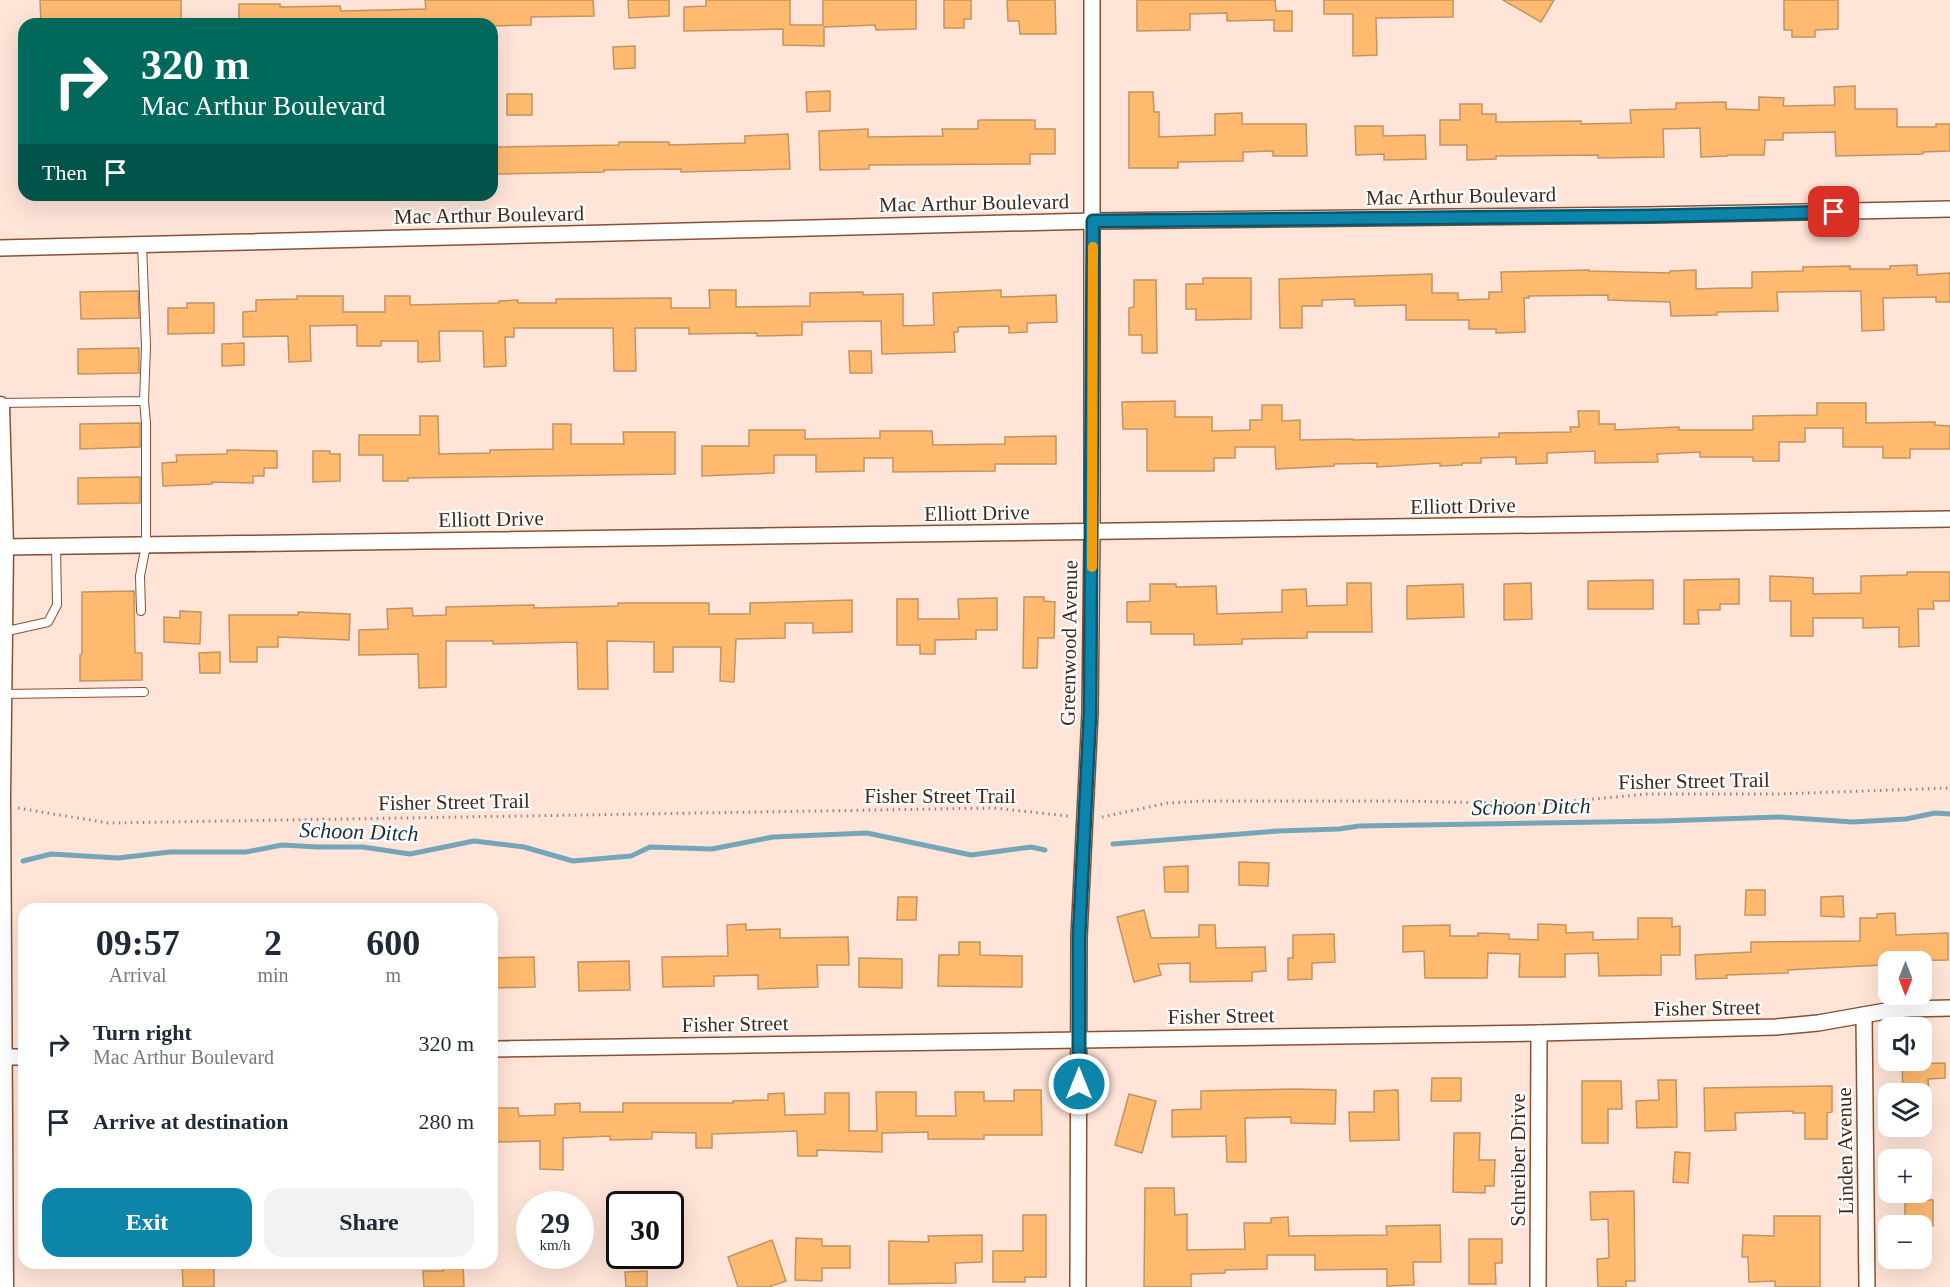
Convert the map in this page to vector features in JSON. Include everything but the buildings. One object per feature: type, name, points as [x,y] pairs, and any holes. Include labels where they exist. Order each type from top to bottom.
[{"type":"street","name":"Greenwood Avenue","points":[[1078,1287],[1079,937],[1090,713],[1092,532],[1092,0]]},
{"type":"street","name":"Mac Arthur Boulevard","points":[[0,248],[1093,221],[1648,216],[1950,209]]},
{"type":"street","points":[[0,404],[4,547],[1,900],[4,1287]]},
{"type":"street","name":"Elliott Drive","points":[[4,547],[1950,519]]},
{"type":"street","name":"Fisher Street","points":[[498,1049],[1539,1033],[1776,1027],[1908,1009],[1950,1008]]},
{"type":"street","name":"Linden Avenue","points":[[1864,1015],[1867,1287]]},
{"type":"street","name":"Schreiber Drive","points":[[1538,1287],[1539,1033]]},
{"type":"street","points":[[3,1057],[18,1057]]},
{"type":"lane","points":[[141,612],[140,576],[146,545],[144,401],[146,346],[142,244]]},
{"type":"lane","points":[[0,404],[144,401]]},
{"type":"lane","points":[[3,632],[48,622],[57,605],[56,546]]},
{"type":"lane","points":[[2,694],[144,692]]},
{"type":"path","name":"Fisher Street Trail","points":[[2,806],[108,823],[994,808],[1107,817],[1168,803],[1203,801],[1538,804],[1648,794],[1778,794],[1950,788]]},
{"type":"waterway","name":"Schoon Ditch","points":[[1113,844],[1359,826],[1779,817],[1853,822],[1906,819],[1935,813],[1950,814]]},
{"type":"waterway","name":"Schoon Ditch","points":[[23,861],[51,854],[118,858],[170,852],[246,852],[282,845],[363,847],[410,854],[474,841],[524,847],[573,861],[631,856],[650,847],[712,849],[773,837],[867,833],[971,855],[1031,847],[1045,850]]},
{"type":"slow traffic","points":[[1092,567],[1093,247]]},
{"type":"route","points":[[1079,1084],[1079,937],[1090,713],[1093,221],[1834,212]]}]
